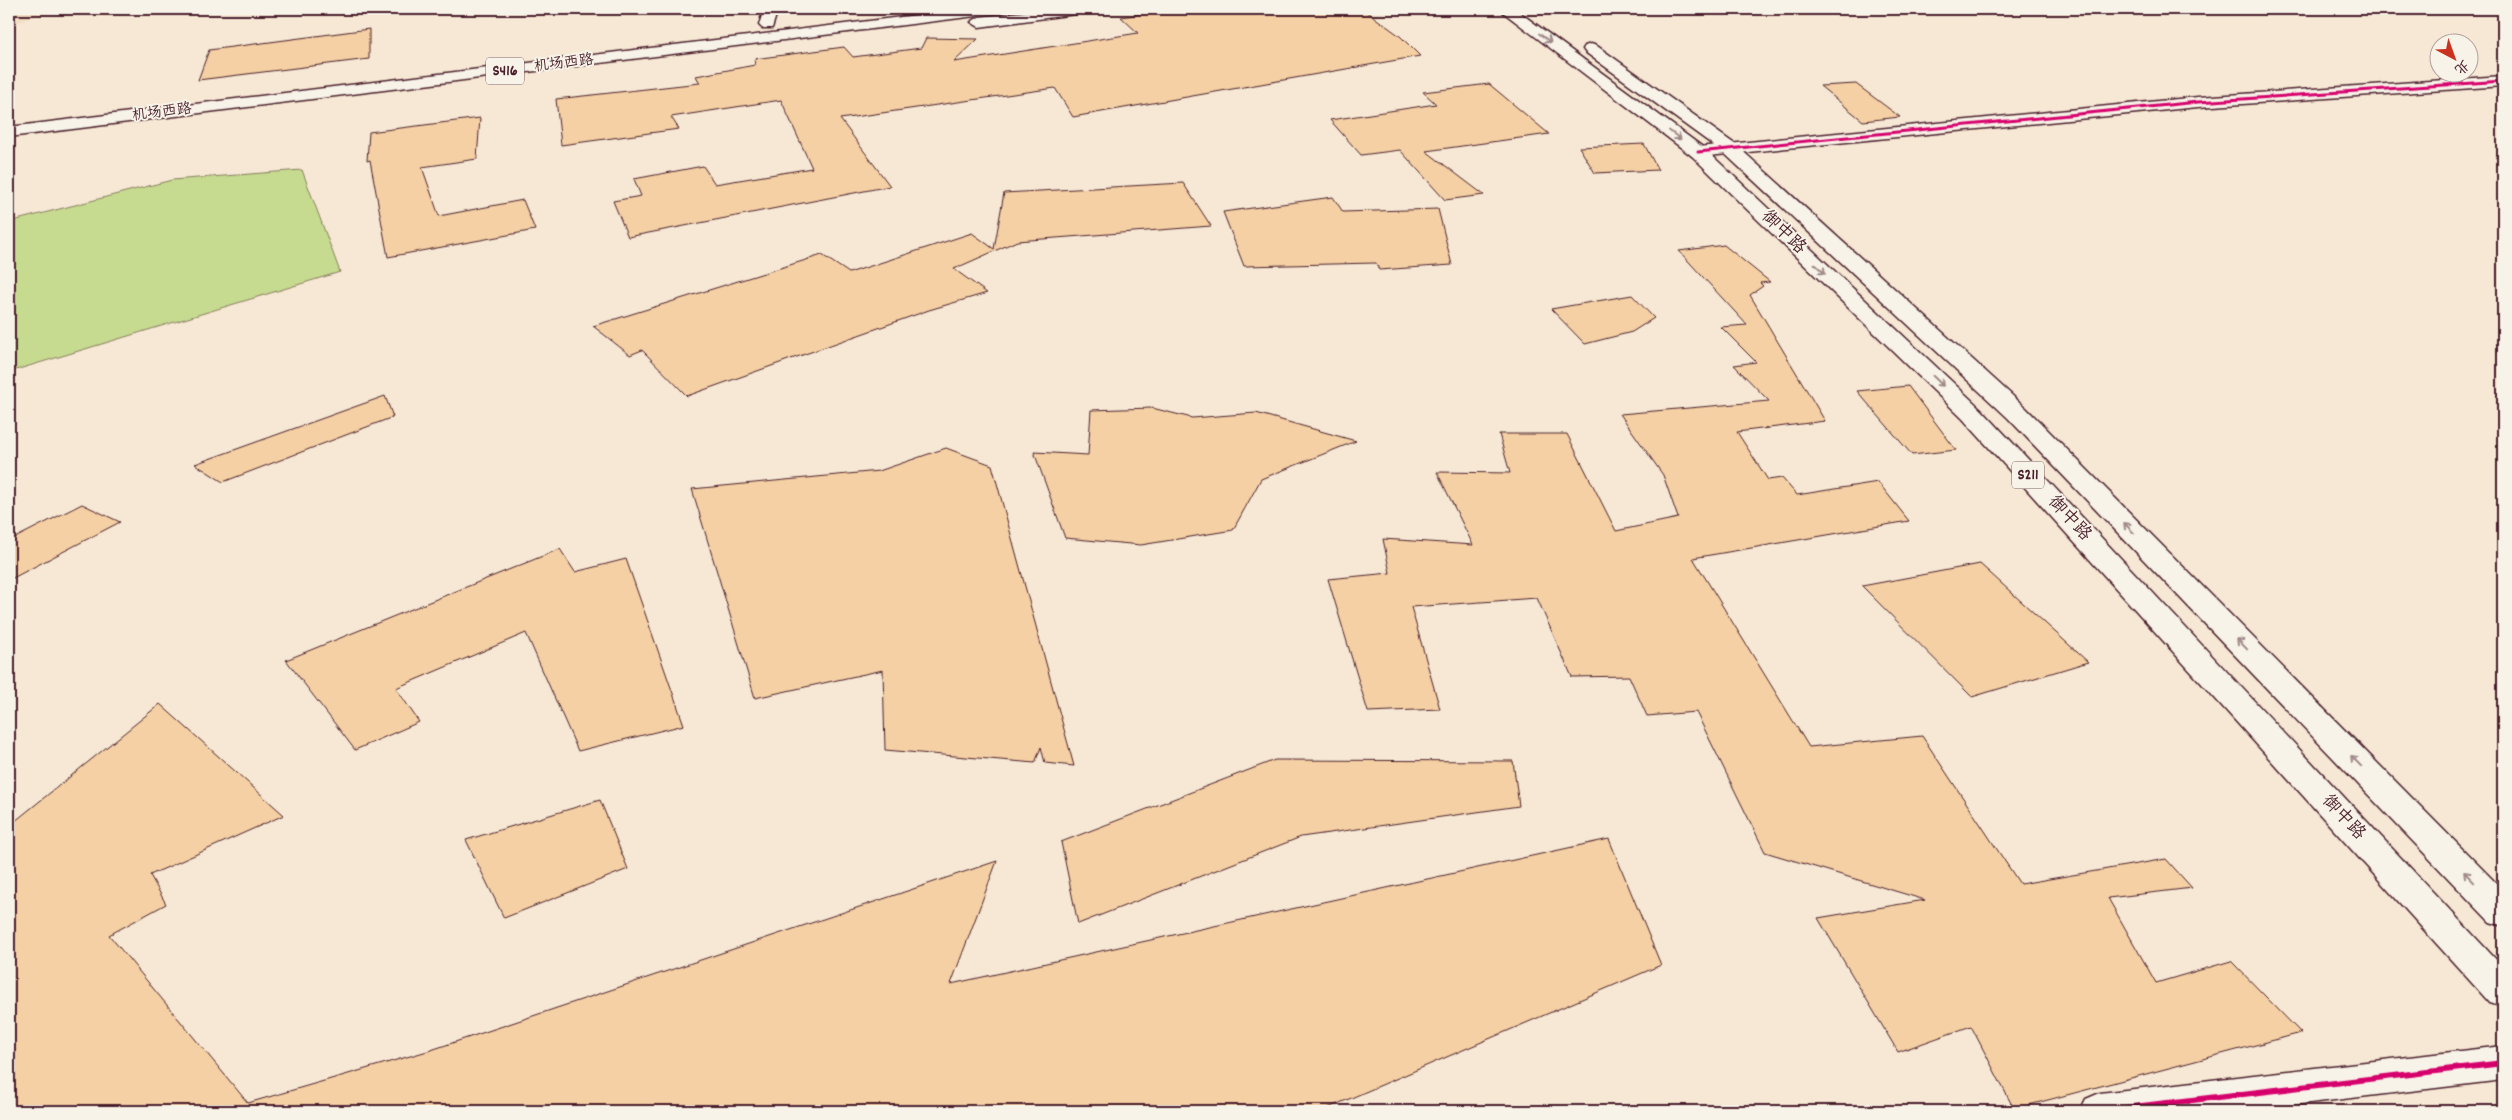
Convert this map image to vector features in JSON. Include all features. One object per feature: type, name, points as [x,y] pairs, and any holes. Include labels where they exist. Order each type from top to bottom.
[{"type":"main road","points":[[767,25],[771,9]]},
{"type":"main road","points":[[636,48],[767,25],[890,9]]},
{"type":"main road","name":"S416","points":[[9,123],[947,9]]},
{"type":"main road","name":"机场西路","points":[[9,132],[1000,9]]},
{"type":"main road","points":[[710,46],[787,46],[1083,9]]},
{"type":"main road","name":"御中路","points":[[1506,9],[1698,152],[1972,414],[2503,992]]},
{"type":"main road","name":"御中路","points":[[1535,9],[1730,149],[2017,413],[2503,912]]},
{"type":"main road","points":[[1698,152],[2198,102],[2503,81]]},
{"type":"main road","points":[[2100,1111],[2503,1063]]},
{"type":"shaded area","points":[[9,9],[53,9],[9,26]]},
{"type":"green space","points":[[302,170],[340,272],[9,372],[9,222],[172,180]]},
{"type":"building","points":[[1175,9],[1363,9],[1400,36],[1420,56],[1073,117],[1055,88],[840,119],[890,186],[628,237],[613,201],[641,196],[634,179],[703,166],[715,184],[812,168],[781,100],[671,117],[679,129],[561,145],[556,99],[700,83],[696,76],[755,65],[754,59],[844,47],[853,57],[921,48],[926,38],[978,39],[954,62],[1138,33],[1121,17]]},
{"type":"building","points":[[369,29],[369,59],[198,80],[209,50]]},
{"type":"building","points":[[1489,84],[1549,134],[1426,151],[1484,195],[1445,200],[1400,150],[1361,155],[1330,120],[1436,104],[1423,92]]},
{"type":"building","points":[[1856,84],[1900,117],[1863,121],[1820,86]]},
{"type":"building","points":[[480,118],[477,159],[422,167],[439,216],[523,200],[535,230],[388,257],[370,160],[367,161],[369,132]]},
{"type":"building","points":[[1644,144],[1658,170],[1595,173],[1579,147]]},
{"type":"building","points":[[1183,183],[1211,226],[1017,241],[954,269],[987,293],[929,310],[687,396],[642,350],[630,355],[593,326],[822,255],[849,273],[972,233],[994,249],[1004,193]]},
{"type":"building","points":[[1333,197],[1343,212],[1438,209],[1452,265],[1379,270],[1376,263],[1244,266],[1223,212]]},
{"type":"building","points":[[1724,245],[1770,282],[1760,283],[1763,286],[1750,295],[1825,421],[1737,432],[1768,480],[1782,478],[1797,495],[1878,482],[1909,521],[1693,558],[1809,747],[1922,736],[2020,884],[2166,859],[2192,888],[2108,898],[2156,983],[2231,961],[2301,1033],[2014,1109],[1971,1026],[1898,1052],[1818,918],[1925,900],[1765,852],[1696,712],[1647,716],[1629,676],[1572,677],[1537,598],[1411,607],[1440,709],[1368,712],[1328,579],[1390,573],[1383,539],[1473,545],[1437,472],[1510,473],[1499,434],[1567,434],[1616,531],[1678,518],[1663,475],[1620,414],[1769,401],[1734,365],[1756,362],[1721,327],[1747,325],[1679,251]]},
{"type":"building","points":[[1632,295],[1654,318],[1632,332],[1585,344],[1551,309]]},
{"type":"building","points":[[1908,386],[1956,450],[1912,455],[1857,391]]},
{"type":"building","points":[[385,396],[393,417],[223,482],[195,464]]},
{"type":"building","points":[[1152,408],[1192,418],[1256,413],[1356,441],[1261,479],[1233,530],[1141,545],[1065,538],[1034,452],[1088,455],[1091,410]]},
{"type":"building","points":[[946,448],[992,465],[1074,766],[1045,763],[1041,747],[1035,763],[885,750],[883,670],[755,698],[692,489],[879,471]]},
{"type":"building","points":[[82,504],[120,522],[9,580],[9,541]]},
{"type":"building","points":[[560,549],[575,572],[626,559],[684,725],[578,751],[526,633],[396,688],[419,722],[355,750],[286,660]]},
{"type":"building","points":[[1980,564],[2088,662],[1972,697],[1862,586]]},
{"type":"building","points":[[160,704],[284,815],[150,875],[166,904],[109,935],[248,1103],[431,1050],[997,861],[951,984],[1609,839],[1661,965],[1321,1111],[9,1111],[9,826]]},
{"type":"building","points":[[1275,760],[1513,761],[1519,806],[1301,837],[1078,924],[1061,842]]},
{"type":"building","points":[[600,800],[628,869],[504,918],[466,840]]},
{"type":"cycle path","points":[[1698,152],[2198,102],[2503,81]]},
{"type":"cycle path","points":[[2100,1111],[2503,1063]]}]
